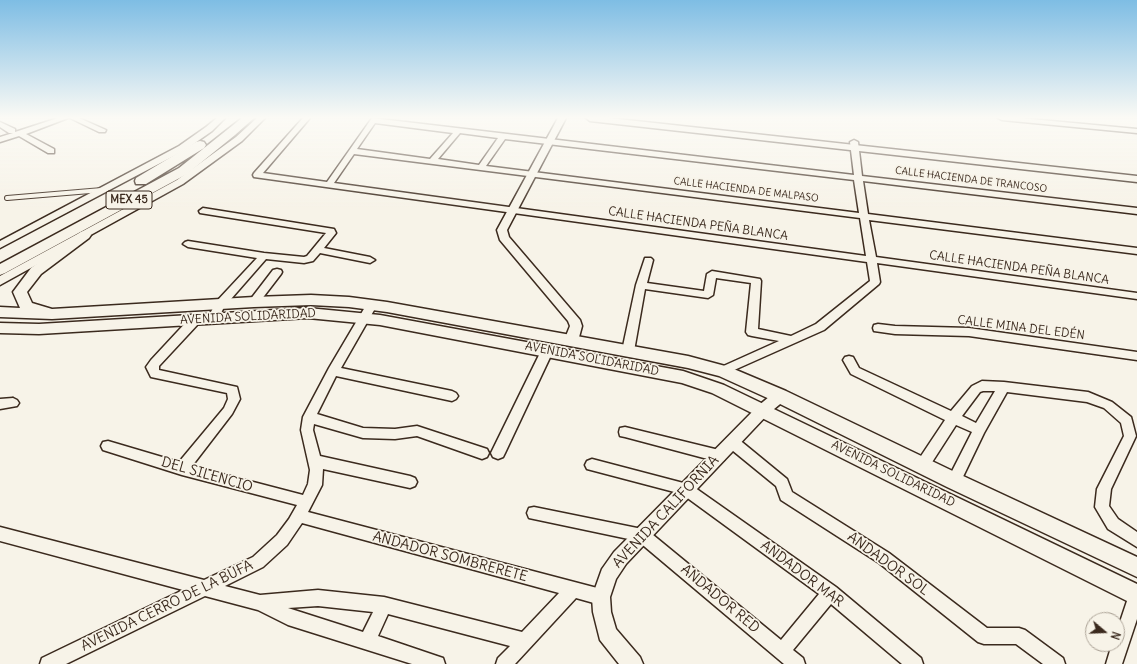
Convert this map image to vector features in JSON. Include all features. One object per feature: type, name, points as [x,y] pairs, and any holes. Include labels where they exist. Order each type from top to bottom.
[{"type":"main road","name":"MEX 45","points":[[0,258],[180,158],[193,149]]},
{"type":"main road","name":"MEX 45","points":[[0,270],[183,171],[211,149]]},
{"type":"main road","points":[[52,314],[26,306],[20,292],[36,271],[85,235]]},
{"type":"main road","name":"AVENIDA SOLIDARIDAD","points":[[0,328],[39,329],[195,320],[216,312],[254,302],[310,300],[368,311],[547,351],[683,377],[718,388],[1137,595]]},
{"type":"main road","name":"AVENIDA SOLIDARIDAD","points":[[0,312],[52,314],[216,312],[308,313],[368,311],[571,341],[688,362],[723,371],[780,396],[922,466],[1137,567]]},
{"type":"street","points":[[47,149],[51,151]]},
{"type":"street","points":[[0,244],[180,149]]},
{"type":"street","points":[[0,281],[180,182],[225,149]]},
{"type":"street","name":"CALLE HACIENDA PEÑA BLANCA","points":[[279,149],[256,176],[1137,296]]},
{"type":"street","points":[[432,161],[442,149]]},
{"type":"street","points":[[482,167],[494,149]]},
{"type":"street","points":[[546,149],[502,230],[504,238],[574,320],[576,326],[571,341]]},
{"type":"street","name":"CALLE HACIENDA DE TRANCOSO","points":[[610,149],[1137,211]]},
{"type":"street","points":[[723,371],[820,327],[875,282],[858,178],[855,149]]},
{"type":"street","points":[[888,149],[1137,179]]},
{"type":"street","points":[[897,149],[1137,172]]},
{"type":"street","points":[[329,185],[352,151]]},
{"type":"street","name":"CALLE HACIENDA DE MALPASO","points":[[352,151],[1137,251]]},
{"type":"street","points":[[188,244],[264,256],[304,260],[310,258],[318,250],[331,233],[330,231],[203,211]]},
{"type":"street","points":[[318,250],[370,260]]},
{"type":"street","points":[[216,312],[264,256]]},
{"type":"street","points":[[628,351],[641,285],[648,260]]},
{"type":"street","points":[[254,302],[277,272]]},
{"type":"street","points":[[641,285],[708,295],[712,274],[756,281],[752,332],[793,340]]},
{"type":"street","name":"AVENIDA CERRO DE LA BUFA","points":[[48,664],[258,562],[282,540],[299,516],[315,485],[317,470],[307,430],[309,417],[333,371],[368,311]]},
{"type":"street","points":[[182,469],[228,411],[234,399],[233,390],[155,374],[152,367],[195,320]]},
{"type":"street","name":"CALLE MINA DEL EDÉN","points":[[878,328],[895,330],[969,332],[1137,356]]},
{"type":"street","points":[[498,453],[547,351]]},
{"type":"street","points":[[849,360],[855,371],[979,430]]},
{"type":"street","points":[[333,371],[452,396]]},
{"type":"street","points":[[922,466],[954,417],[976,389],[982,386],[1004,387],[1088,397],[1108,404],[1127,421],[1130,436],[1104,489],[1102,507],[1112,524],[1137,540]]},
{"type":"street","points":[[954,481],[979,430],[1004,387]]},
{"type":"street","name":"AVENIDA CALIFORNIA","points":[[633,664],[616,647],[607,633],[602,612],[601,597],[608,575],[620,558],[686,489],[763,410],[780,396]]},
{"type":"street","points":[[0,404],[13,403]]},
{"type":"street","points":[[309,417],[363,433],[395,434],[417,431],[482,453]]},
{"type":"street","points":[[625,432],[719,456]]},
{"type":"street","name":"ANDADOR SOL","points":[[732,442],[782,483],[786,496],[884,558],[984,636],[1019,636],[1057,664]]},
{"type":"street","name":"DEL SILENCIO","points":[[108,446],[182,469],[307,502]]},
{"type":"street","points":[[315,461],[410,482]]},
{"type":"street","points":[[592,465],[686,489]]},
{"type":"street","name":"ANDADOR MAR","points":[[686,489],[830,593],[915,664]]},
{"type":"street","points":[[534,513],[642,535]]},
{"type":"street","name":"ANDADOR SOMBRERETE","points":[[299,516],[601,597]]},
{"type":"street","points":[[0,534],[260,603],[288,617],[437,664]]},
{"type":"street","name":"ANDADOR RED","points":[[642,535],[797,664]]},
{"type":"street","points":[[504,664],[573,590]]},
{"type":"street","points":[[782,651],[830,593]]},
{"type":"street","points":[[1114,664],[1137,595]]},
{"type":"street","points":[[260,603],[318,598],[384,605],[524,641]]},
{"type":"street","points":[[367,641],[384,605]]},
{"type":"lane","points":[[7,198],[106,189]]}]
